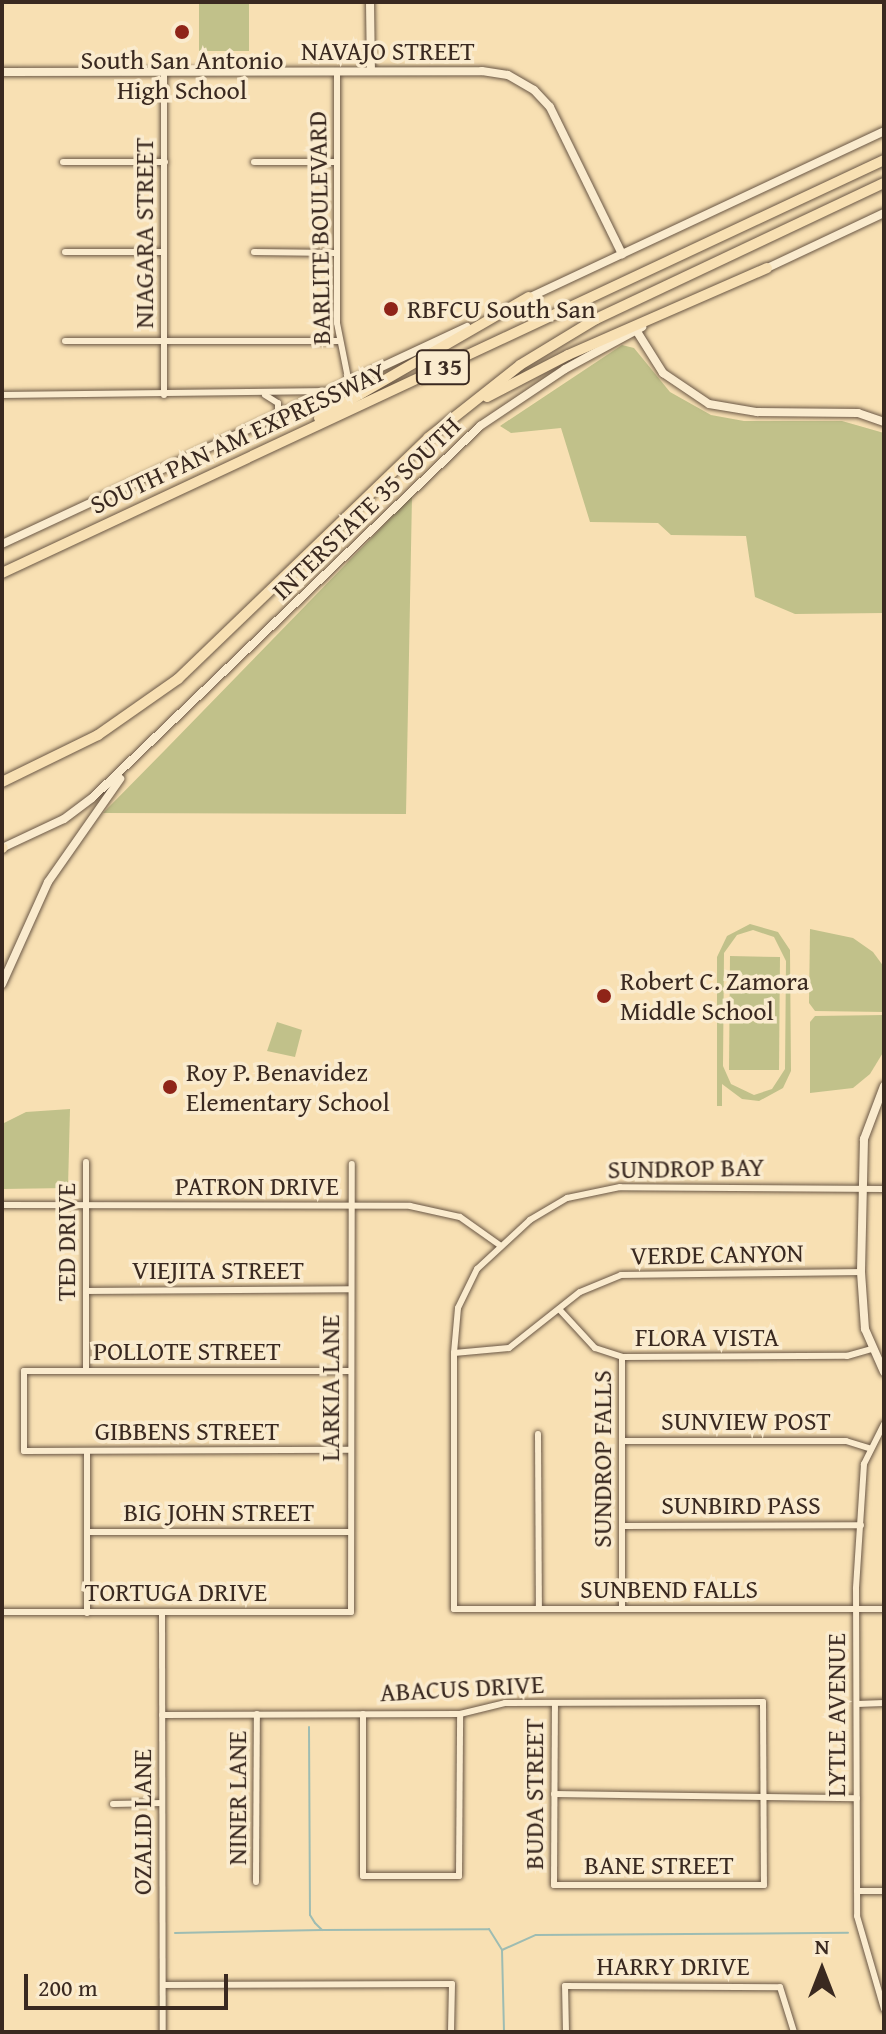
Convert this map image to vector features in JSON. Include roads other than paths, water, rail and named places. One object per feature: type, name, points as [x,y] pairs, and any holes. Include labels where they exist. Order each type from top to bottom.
[{"type":"highway","name":"SOUTH PAN AM EXPRESSWAY","points":[[2,573],[884,160]]},
{"type":"highway","name":"I 35","points":[[2,782],[98,735],[168,687],[229,634],[442,427],[508,374],[589,323],[884,183]]},
{"type":"highway","points":[[442,427],[502,387],[767,268]]},
{"type":"highway","points":[[286,440],[529,297]]},
{"type":"main road","points":[[370,2],[371,71]]},
{"type":"main road","name":"NAVAJO STREET","points":[[2,72],[482,71],[523,81],[555,115],[622,254]]},
{"type":"main road","points":[[2,544],[884,131]]},
{"type":"main road","name":"INTERSTATE 35 SOUTH","points":[[2,848],[64,819],[133,762],[441,458],[510,404],[636,330],[884,213]]},
{"type":"main road","points":[[636,330],[663,373],[709,404],[757,412],[858,413],[884,422]]},
{"type":"main road","points":[[2,984],[48,882],[133,762]]},
{"type":"main road","points":[[2,839],[24,839]]},
{"type":"main road","points":[[884,1086],[864,1139],[861,1272],[872,1349],[884,1372]]},
{"type":"street","name":"NIAGARA STREET","points":[[164,71],[164,395]]},
{"type":"street","name":"BARLITE BOULEVARD","points":[[337,71],[338,341],[349,383]]},
{"type":"street","points":[[63,162],[165,162]]},
{"type":"street","points":[[254,162],[337,162]]},
{"type":"street","points":[[65,252],[164,252]]},
{"type":"street","points":[[254,252],[336,253]]},
{"type":"street","points":[[65,341],[338,341]]},
{"type":"street","points":[[2,395],[265,395],[331,391]]},
{"type":"street","points":[[265,395],[278,403],[278,415]]},
{"type":"street","name":"TED DRIVE","points":[[86,1162],[86,1371]]},
{"type":"street","name":"LARKIA LANE","points":[[351,1612],[352,1164]]},
{"type":"street","name":"SUNDROP BAY","points":[[454,1609],[454,1353],[462,1294],[501,1246],[544,1210],[600,1189],[862,1186],[884,1189]]},
{"type":"street","name":"PATRON DRIVE","points":[[2,1205],[352,1206],[444,1212],[475,1225],[501,1246]]},
{"type":"street","name":"VERDE CANYON","points":[[454,1353],[509,1348],[588,1286],[621,1275],[861,1272]]},
{"type":"street","name":"VIEJITA STREET","points":[[86,1291],[350,1289]]},
{"type":"street","name":"FLORA VISTA","points":[[559,1309],[595,1348],[622,1357],[847,1356],[872,1349]]},
{"type":"street","name":"SUNDROP FALLS","points":[[622,1357],[622,1609]]},
{"type":"street","name":"POLLOTE STREET","points":[[24,1451],[24,1371],[350,1371]]},
{"type":"street","name":"LYTLE AVENUE","points":[[884,1424],[869,1448],[856,1609],[859,1927],[884,2009]]},
{"type":"street","points":[[538,1434],[539,1609]]},
{"type":"street","name":"SUNVIEW POST","points":[[622,1441],[846,1441],[869,1448]]},
{"type":"street","name":"GIBBENS STREET","points":[[24,1451],[350,1450]]},
{"type":"street","points":[[87,1451],[87,1613]]},
{"type":"street","name":"SUNBIRD PASS","points":[[622,1526],[861,1525]]},
{"type":"street","name":"BIG JOHN STREET","points":[[87,1532],[351,1532]]},
{"type":"street","name":"SUNBEND FALLS","points":[[454,1609],[884,1609]]},
{"type":"street","name":"TORTUGA DRIVE","points":[[2,1612],[351,1612]]},
{"type":"street","name":"OZALID LANE","points":[[162,1613],[163,2032]]},
{"type":"street","name":"ABACUS DRIVE","points":[[162,1715],[460,1714],[495,1704],[763,1702],[763,1793]]},
{"type":"street","name":"BUDA STREET","points":[[554,1885],[555,1703]]},
{"type":"street","points":[[857,1704],[884,1703]]},
{"type":"street","name":"NINER LANE","points":[[256,1882],[257,1714]]},
{"type":"street","points":[[363,1714],[363,1876],[459,1876],[460,1714]]},
{"type":"street","points":[[554,1794],[763,1793],[857,1798]]},
{"type":"street","name":"BANE STREET","points":[[554,1885],[764,1885],[763,1793]]},
{"type":"street","points":[[113,1804],[162,1803]]},
{"type":"street","points":[[857,1891],[884,1891]]},
{"type":"street","points":[[163,1985],[452,1984],[451,2032]]},
{"type":"street","name":"HARRY DRIVE","points":[[566,2032],[565,1986],[780,1987],[794,2032]]},
{"type":"waterway","points":[[309,1727],[310,1915],[315,1923],[322,1930],[489,1929],[502,1950],[504,2032]]},
{"type":"waterway","points":[[175,1933],[322,1930]]},
{"type":"waterway","points":[[502,1950],[536,1935],[848,1933]]},
{"type":"place","name":"South San Antonio High School","points":[[182,32]]},
{"type":"place","name":"RBFCU South San","points":[[391,309]]},
{"type":"place","name":"Robert C. Zamora Middle School","points":[[604,996]]},
{"type":"place","name":"Roy P. Benavidez Elementary School","points":[[170,1087]]}]
